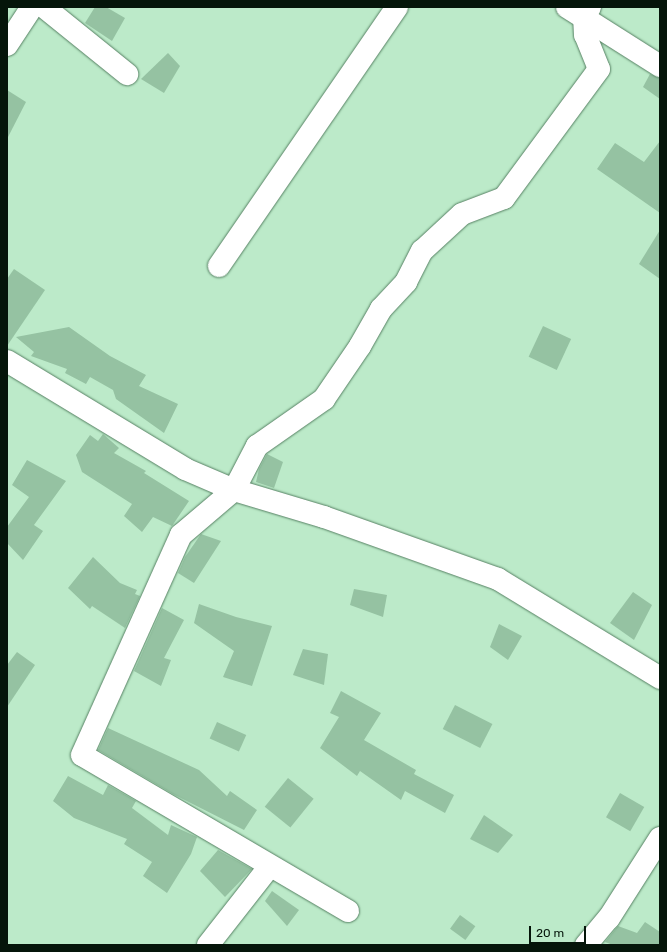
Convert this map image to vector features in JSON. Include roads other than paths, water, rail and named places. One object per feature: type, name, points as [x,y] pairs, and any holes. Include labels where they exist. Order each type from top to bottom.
[{"type":"street","points":[[7,45],[32,7]]},
{"type":"street","points":[[44,7],[127,74]]},
{"type":"street","points":[[219,266],[396,7]]},
{"type":"street","points":[[580,10],[660,66]]},
{"type":"street","points":[[348,911],[82,755],[181,535],[234,490],[257,446],[324,399],[360,346],[381,309],[406,282],[422,251],[462,214],[504,198],[599,69],[585,36],[580,10]]},
{"type":"street","points":[[7,361],[185,469],[234,490],[324,517],[498,579],[660,678]]},
{"type":"street","points":[[586,945],[609,918],[660,838]]},
{"type":"street","points":[[208,945],[270,866]]}]
